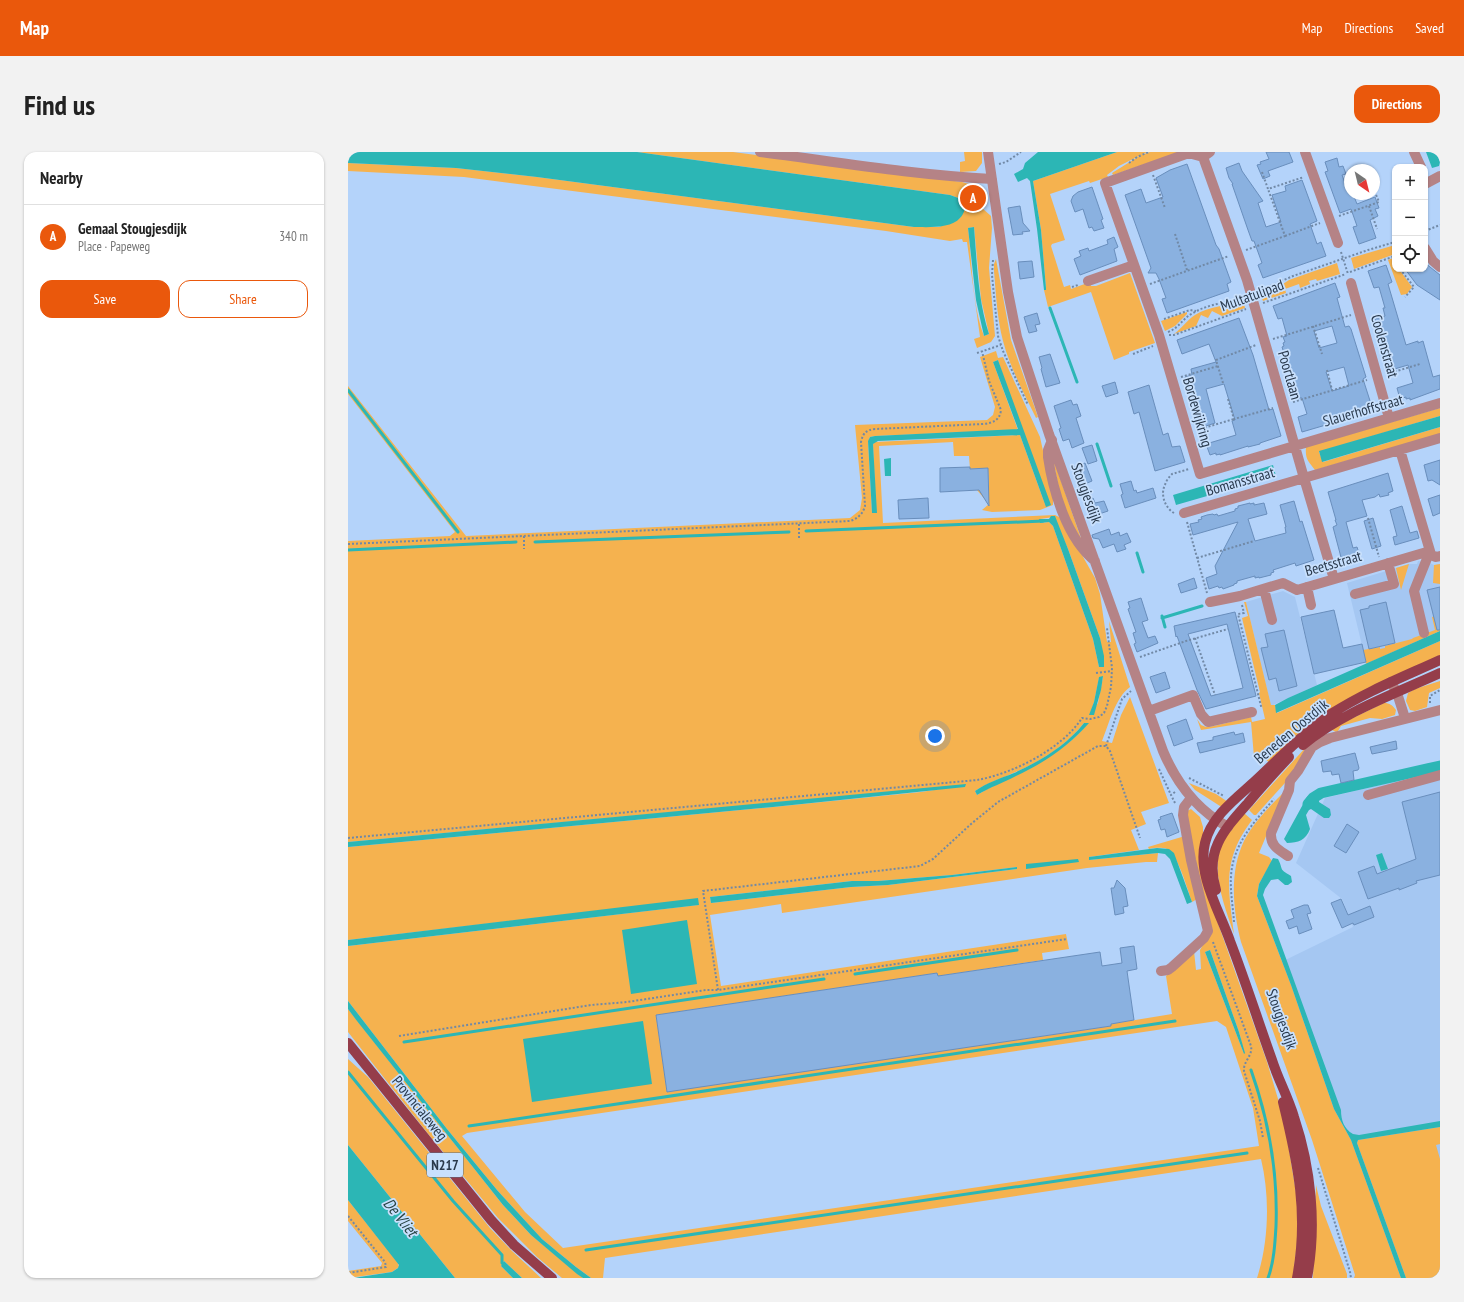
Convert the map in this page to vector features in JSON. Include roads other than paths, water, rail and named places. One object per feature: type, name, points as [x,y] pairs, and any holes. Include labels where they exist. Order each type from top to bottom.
[{"type":"main road","name":"Beneden Oostdijk","points":[[1216,820],[1241,794],[1321,722],[1351,702],[1440,660]]},
{"type":"main road","name":"Beneden Oostdijk","points":[[1228,827],[1274,774],[1306,742],[1343,718],[1440,673]]},
{"type":"main road","name":"Stougjesdijk","points":[[1216,820],[1204,844],[1204,866],[1216,911],[1230,940],[1279,1080],[1295,1153],[1301,1192],[1303,1230],[1297,1278]]},
{"type":"main road","name":"Stougjesdijk","points":[[1228,827],[1220,838],[1215,851],[1213,863],[1215,886],[1225,916],[1230,940]]},
{"type":"main road","name":"Provincialeweg","points":[[348,1043],[491,1220],[514,1245],[552,1278]]},
{"type":"main road","name":"Stougjesdijk","points":[[1279,1080],[1297,1126],[1308,1177],[1312,1205],[1312,1231],[1307,1278]]},
{"type":"street","points":[[760,152],[965,178],[992,179]]},
{"type":"street","name":"Stougjesdijk","points":[[988,152],[1005,276],[1014,327],[1095,561],[1170,767],[1180,784],[1210,817],[1228,827]]},
{"type":"street","points":[[1305,152],[1338,243]]},
{"type":"street","points":[[1414,152],[1419,164]]},
{"type":"street","name":"Bordewijkring","points":[[1206,154],[1188,153],[1105,183],[1155,322],[1200,474],[1295,446]]},
{"type":"street","name":"Poortlaan","points":[[1206,154],[1255,306],[1334,579]]},
{"type":"street","points":[[1428,179],[1440,176]]},
{"type":"street","points":[[1428,253],[1433,261],[1440,267]]},
{"type":"street","points":[[1088,281],[1134,265]]},
{"type":"street","name":"Coolenstraat","points":[[1349,278],[1389,418]]},
{"type":"street","name":"Slauerhoffstraat","points":[[1295,446],[1440,403]]},
{"type":"street","points":[[1304,478],[1440,438]]},
{"type":"street","points":[[1052,440],[1048,450],[1048,457],[1060,508],[1080,546],[1085,553],[1095,561]]},
{"type":"street","points":[[1400,450],[1431,555],[1436,557],[1440,556]]},
{"type":"street","name":"Bomansstraat","points":[[1184,513],[1304,478]]},
{"type":"street","points":[[1424,633],[1414,591],[1430,551]]},
{"type":"street","name":"Beetsstraat","points":[[1210,602],[1240,596],[1283,583],[1297,590],[1430,551]]},
{"type":"street","points":[[1355,594],[1394,584],[1385,564]]},
{"type":"street","points":[[1307,587],[1311,605]]},
{"type":"street","points":[[1264,589],[1272,620]]},
{"type":"street","points":[[1391,682],[1397,693],[1405,718]]},
{"type":"street","points":[[1149,711],[1193,695],[1201,714],[1208,722],[1252,712]]},
{"type":"street","points":[[1288,856],[1275,847],[1271,836],[1276,819],[1287,795],[1290,781],[1301,767],[1309,751],[1320,742],[1405,718],[1436,711]]},
{"type":"street","points":[[1368,795],[1440,776]]},
{"type":"street","points":[[1161,971],[1170,969],[1208,934],[1208,928],[1194,874],[1183,815],[1184,807],[1192,798]]},
{"type":"water","points":[[348,152],[637,152],[950,195],[961,199],[968,196],[971,204],[966,207],[963,214],[956,222],[938,227],[914,227],[537,177],[456,168],[348,163]]},
{"type":"water","points":[[1038,152],[1117,152],[1033,181],[1041,230],[1046,290],[1044,290],[1030,181],[1027,178],[1018,182],[1014,174],[1023,169],[1025,163]]},
{"type":"water","points":[[1426,152],[1436,152],[1440,162],[1439,166],[1432,168]]},
{"type":"water","points":[[974,227],[980,295],[989,334],[984,336],[976,300],[968,228]]},
{"type":"water","points":[[998,360],[1051,505],[1046,507],[1020,435],[878,441],[873,444],[877,513],[872,513],[868,441],[870,437],[1018,429],[993,362]]},
{"type":"water","points":[[1440,416],[1440,427],[1322,462],[1319,451]]},
{"type":"water","points":[[891,458],[891,476],[885,476],[884,459]]},
{"type":"water","points":[[1273,465],[1276,476],[1176,505],[1173,495]]},
{"type":"water","points":[[1051,516],[1055,516],[1100,638],[1104,656],[1104,667],[1099,667],[1093,639],[1053,526],[1049,522],[1040,523],[1039,519],[1049,519]]},
{"type":"water","points":[[1440,631],[1440,641],[1276,713],[1275,705],[1288,698]]},
{"type":"water","points":[[1103,676],[1094,715],[1089,715],[1094,702],[1099,677]]},
{"type":"water","points":[[1084,723],[1089,723],[1073,739],[1046,760],[977,795],[975,791],[980,788],[1024,768],[1061,746]]},
{"type":"water","points":[[966,784],[965,787],[773,807],[348,847],[348,842]]},
{"type":"water","points":[[1319,792],[1319,802],[1330,809],[1331,815],[1329,818],[1324,818],[1311,809],[1309,810],[1306,815],[1310,829],[1306,836],[1301,840],[1287,843],[1284,839],[1307,797],[1311,794]]},
{"type":"water","points":[[1157,848],[1169,849],[1174,853],[1192,902],[1187,904],[1170,859],[1165,854],[1158,853],[1089,860],[1089,857]]},
{"type":"water","points":[[1382,853],[1388,869],[1381,871],[1376,855]]},
{"type":"water","points":[[1273,858],[1278,859],[1282,869],[1291,876],[1292,882],[1285,885],[1278,879],[1271,880],[1263,895],[1341,1110],[1342,1121],[1345,1127],[1353,1134],[1359,1135],[1440,1121],[1440,1127],[1358,1140],[1357,1143],[1406,1278],[1401,1278],[1351,1140],[1334,1109],[1291,985],[1257,896],[1259,884]]},
{"type":"water","points":[[1078,859],[1079,862],[1026,869],[1026,864]]},
{"type":"water","points":[[1017,867],[1017,869],[888,885],[851,887],[711,903],[710,897],[852,881],[878,881],[952,875]]},
{"type":"water","points":[[698,898],[699,905],[348,946],[348,940]]},
{"type":"water","points":[[687,920],[697,984],[631,994],[622,930]]},
{"type":"water","points":[[1210,950],[1239,1032],[1244,1054],[1205,952]]},
{"type":"water","points":[[348,1001],[447,1129],[497,1190],[542,1239],[591,1278],[583,1278],[577,1274],[531,1235],[503,1205],[357,1021],[348,1009]]},
{"type":"water","points":[[643,1021],[652,1084],[532,1102],[523,1039]]},
{"type":"water","name":"De Vliet","points":[[348,1145],[455,1278],[353,1278],[392,1272],[398,1268],[399,1265],[348,1200]]},
{"type":"water","points":[[504,1261],[522,1278],[513,1278],[501,1266]]},
{"type":"waterway","points":[[1050,308],[1077,382]]},
{"type":"waterway","points":[[348,390],[458,532]]},
{"type":"waterway","points":[[1097,444],[1111,486]]},
{"type":"waterway","points":[[806,531],[1043,521]]},
{"type":"waterway","points":[[535,542],[789,532]]},
{"type":"waterway","points":[[348,550],[516,542]]},
{"type":"waterway","points":[[1137,553],[1143,572]]},
{"type":"waterway","points":[[1162,618],[1202,606]]},
{"type":"waterway","points":[[1162,616],[1165,627]]},
{"type":"waterway","points":[[1308,804],[1313,798],[1321,793],[1440,766]]},
{"type":"waterway","points":[[855,974],[1017,950]]},
{"type":"waterway","points":[[404,1042],[824,979]]},
{"type":"waterway","points":[[469,1126],[1175,1021]]},
{"type":"waterway","points":[[1251,1070],[1263,1108],[1274,1166],[1276,1226],[1273,1259],[1268,1278]]},
{"type":"waterway","points":[[348,1072],[453,1201],[502,1255],[502,1263],[504,1265]]},
{"type":"waterway","points":[[586,1250],[1247,1153]]},
{"type":"place","name":"Gemaal Stougjesdijk","points":[[973,198]]}]
